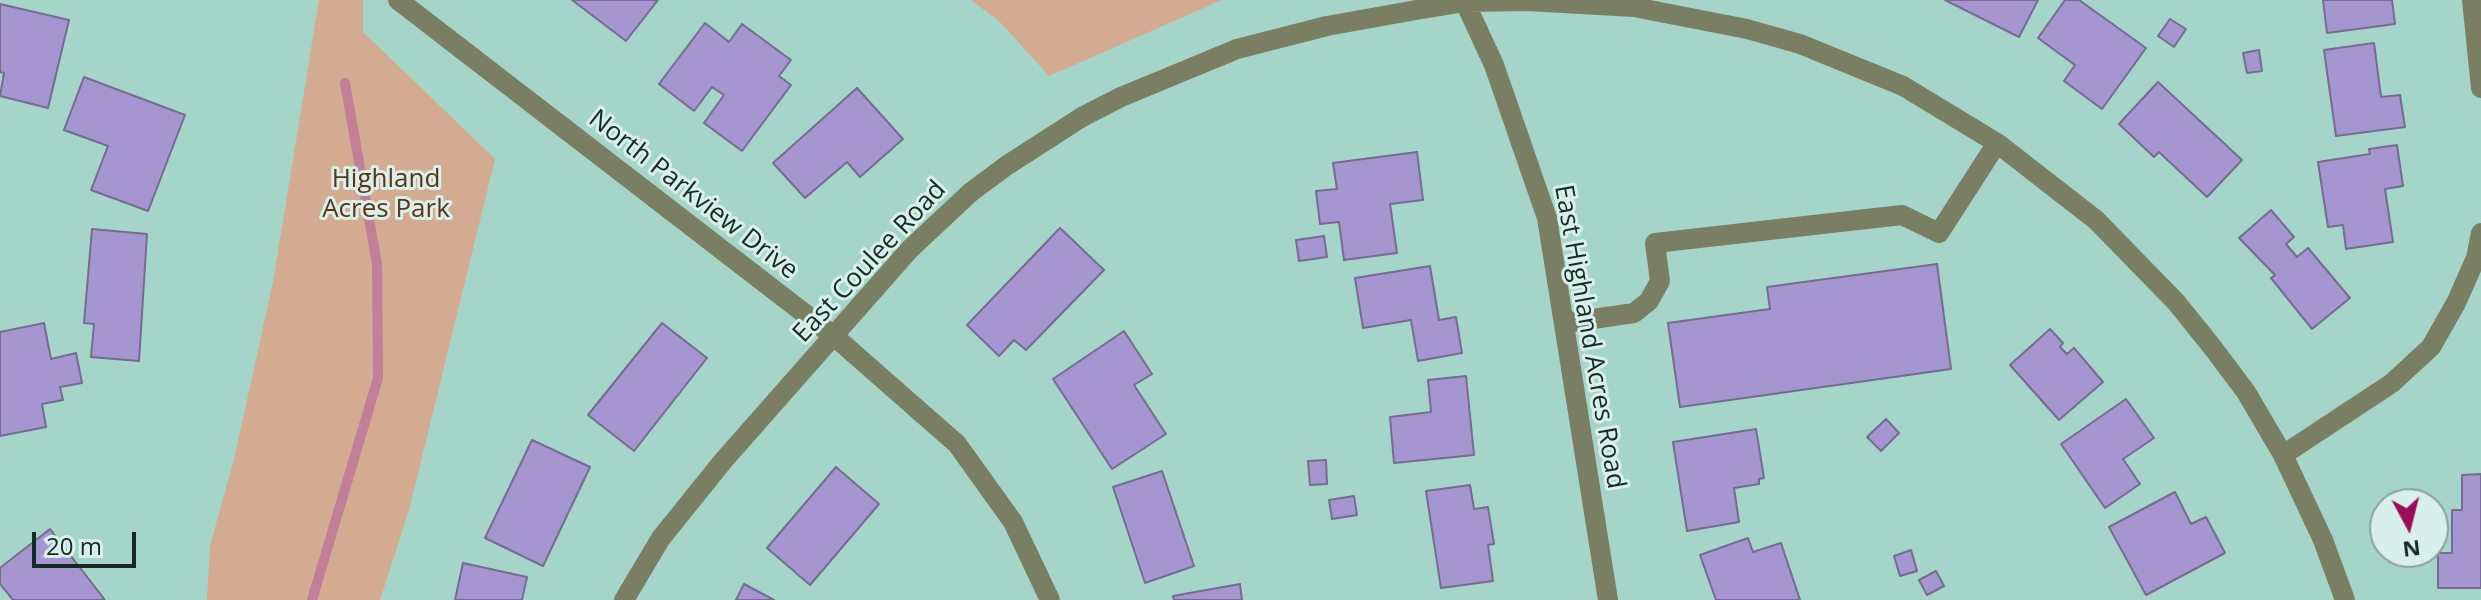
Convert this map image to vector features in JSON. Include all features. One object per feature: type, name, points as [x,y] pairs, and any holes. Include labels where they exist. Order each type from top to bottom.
[{"type":"street","name":"North Parkview Drive","points":[[398,0],[835,337],[957,444],[1013,522],[1050,600]]},
{"type":"street","points":[[2472,0],[2481,88]]},
{"type":"street","name":"East Coulee Road","points":[[624,600],[653,550],[690,500],[910,249],[971,192],[1082,117],[1156,80],[1237,49],[1327,26],[1464,1],[1540,1],[1620,6],[1747,29],[1800,44],[1903,86],[1997,143],[2096,220],[2176,302],[2246,392],[2283,455],[2323,540],[2345,600]]},
{"type":"street","name":"East Highland Acres Road","points":[[1464,1],[1494,65],[1537,184],[1565,323],[1608,600]]},
{"type":"street","points":[[1565,323],[1634,313],[1649,301],[1660,281],[1655,243],[1902,215],[1939,233],[1997,143]]},
{"type":"street","points":[[2283,455],[2392,383],[2431,347],[2456,303],[2476,258],[2481,233]]},
{"type":"green space","name":"Highland Acres Park","points":[[319,0],[363,0],[363,32],[495,159],[409,510],[380,600],[207,600],[210,546],[234,459],[273,282]]},
{"type":"green space","points":[[971,0],[1222,0],[1049,76],[999,21]]},
{"type":"building","points":[[572,0],[658,0],[626,41]]},
{"type":"building","points":[[1945,0],[2038,0],[2019,37]]},
{"type":"building","points":[[2065,0],[2079,0],[2146,48],[2102,109],[2064,81],[2075,65],[2038,38]]},
{"type":"building","points":[[2323,0],[2392,0],[2395,24],[2327,33]]},
{"type":"building","points":[[0,4],[69,20],[48,108],[0,96],[4,73],[0,72]]},
{"type":"building","points":[[2170,19],[2186,29],[2174,47],[2158,36]]},
{"type":"building","points":[[705,23],[729,42],[742,24],[791,60],[779,76],[791,85],[742,151],[704,123],[724,95],[712,87],[694,111],[659,84]]},
{"type":"building","points":[[2374,43],[2381,97],[2400,95],[2405,127],[2336,136],[2324,50]]},
{"type":"building","points":[[2259,50],[2262,71],[2247,73],[2243,53]]},
{"type":"building","points":[[84,77],[185,115],[148,211],[91,190],[108,146],[64,130]]},
{"type":"building","points":[[2158,82],[2242,160],[2207,197],[2159,152],[2154,157],[2119,124]]},
{"type":"building","points":[[857,88],[903,139],[860,177],[847,162],[805,198],[773,163]]},
{"type":"building","points":[[2397,145],[2403,186],[2385,189],[2393,242],[2346,249],[2343,225],[2328,227],[2318,162],[2370,154],[2369,149]]},
{"type":"building","points":[[1417,152],[1423,200],[1390,204],[1397,253],[1344,260],[1339,222],[1320,224],[1316,191],[1337,189],[1333,163]]},
{"type":"building","points":[[2271,210],[2294,237],[2286,244],[2297,257],[2308,248],[2350,298],[2312,329],[2271,278],[2275,275],[2239,238]]},
{"type":"building","points":[[1060,228],[1104,270],[1026,350],[1014,340],[999,356],[967,325]]},
{"type":"building","points":[[92,229],[147,234],[139,361],[91,357],[94,324],[84,323]]},
{"type":"building","points":[[1324,236],[1327,257],[1299,261],[1296,240]]},
{"type":"building","points":[[1937,264],[1951,369],[1680,407],[1668,323],[1770,309],[1767,287]]},
{"type":"building","points":[[1430,266],[1439,320],[1456,317],[1462,353],[1418,361],[1411,320],[1363,328],[1355,278]]},
{"type":"building","points":[[44,323],[51,359],[76,353],[82,383],[60,387],[63,400],[42,404],[46,427],[0,436],[0,332]]},
{"type":"building","points":[[662,323],[707,358],[634,451],[588,415]]},
{"type":"building","points":[[2050,329],[2063,343],[2060,347],[2067,354],[2074,348],[2103,382],[2059,420],[2010,365]]},
{"type":"building","points":[[1124,331],[1152,374],[1134,385],[1166,434],[1112,469],[1053,379]]},
{"type":"building","points":[[1466,376],[1474,455],[1394,463],[1390,417],[1431,412],[1428,380]]},
{"type":"building","points":[[2126,399],[2154,438],[2123,459],[2140,484],[2105,508],[2061,444]]},
{"type":"building","points":[[1886,419],[1899,433],[1881,451],[1867,437]]},
{"type":"building","points":[[1756,429],[1764,478],[1759,479],[1759,484],[1734,488],[1739,522],[1687,531],[1673,442]]},
{"type":"building","points":[[532,440],[590,467],[543,566],[485,538]]},
{"type":"building","points":[[1326,460],[1327,484],[1310,485],[1308,461]]},
{"type":"building","points":[[836,467],[879,504],[810,585],[767,548]]},
{"type":"building","points":[[1162,471],[1194,566],[1145,583],[1113,487]]},
{"type":"building","points":[[2481,474],[2481,588],[2438,588],[2438,568],[2449,568],[2449,553],[2452,553],[2452,510],[2462,510],[2462,475]]},
{"type":"building","points":[[1470,485],[1474,509],[1488,507],[1494,544],[1488,545],[1493,581],[1441,588],[1426,491]]},
{"type":"building","points":[[2175,492],[2191,524],[2206,517],[2225,553],[2146,595],[2109,527]]},
{"type":"building","points":[[1354,496],[1357,515],[1332,519],[1329,500]]},
{"type":"building","points":[[50,529],[105,600],[13,600],[0,584],[0,568]]},
{"type":"building","points":[[1748,538],[1753,552],[1781,543],[1800,600],[1716,600],[1700,555]]},
{"type":"building","points":[[1911,550],[1917,571],[1900,576],[1894,556]]},
{"type":"building","points":[[463,563],[527,577],[522,600],[455,600]]},
{"type":"building","points":[[1936,571],[1944,586],[1927,595],[1919,580]]},
{"type":"building","points":[[744,584],[774,600],[736,600]]},
{"type":"building","points":[[1240,584],[1242,600],[1174,600],[1173,596]]},
{"type":"waterway","points":[[312,600],[378,378],[377,264],[345,83]]}]
